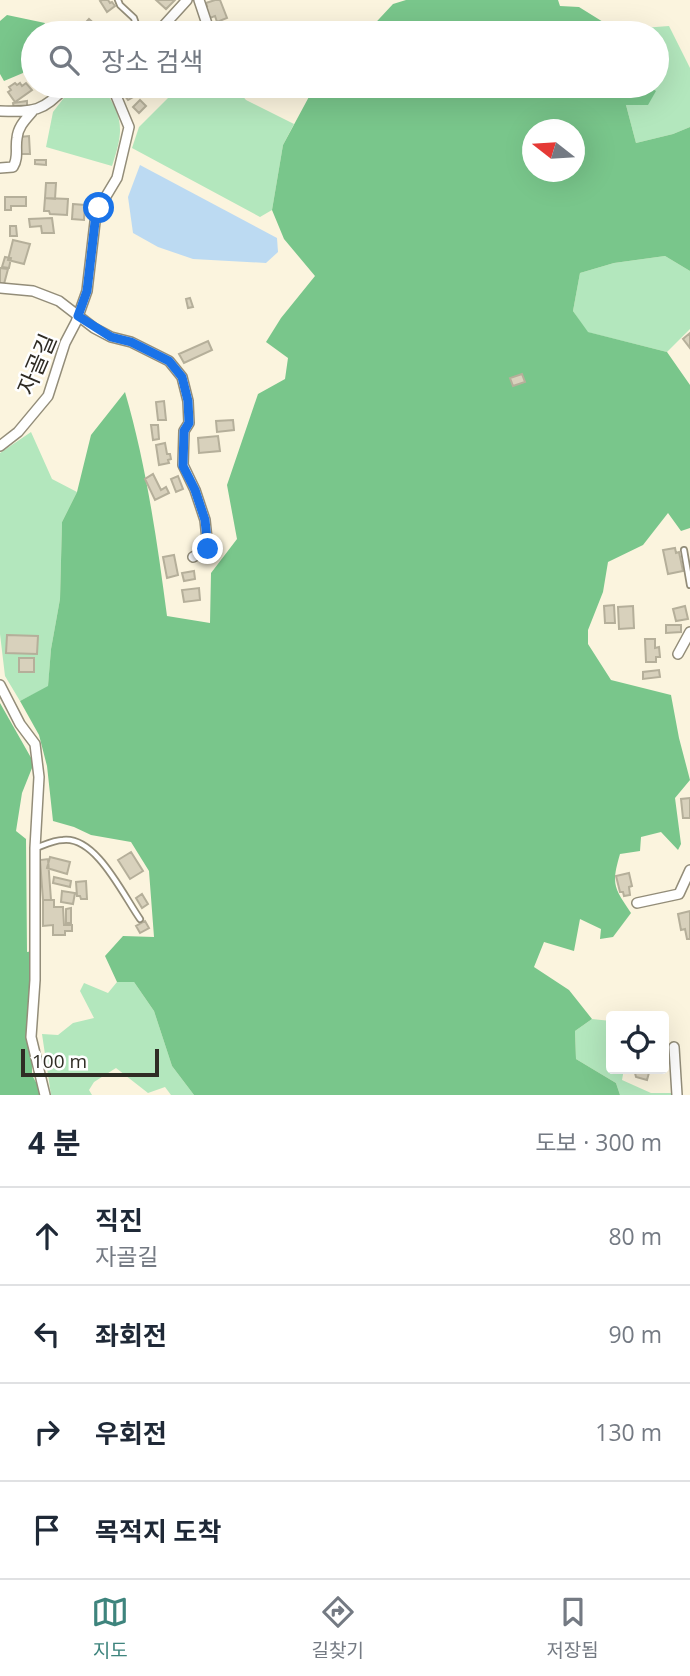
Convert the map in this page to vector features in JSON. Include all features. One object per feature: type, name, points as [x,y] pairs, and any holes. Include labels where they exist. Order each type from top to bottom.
[{"type":"street","points":[[168,21],[187,0]]},
{"type":"street","points":[[199,0],[207,21]]},
{"type":"street","points":[[0,111],[32,112],[43,108],[56,98]]},
{"type":"street","name":"자골길","points":[[0,446],[24,425],[48,396],[65,343],[87,291],[95,222],[99,208],[117,178],[128,135],[127,118],[116,98]]},
{"type":"street","points":[[0,168],[13,167],[18,159],[17,136],[22,123],[32,112]]},
{"type":"street","points":[[0,288],[33,291],[59,301],[111,337],[131,342],[169,361],[182,377],[188,401],[189,423],[184,431],[183,466],[205,520],[208,549],[193,557]]},
{"type":"street","points":[[678,654],[690,632]]},
{"type":"street","points":[[0,685],[20,724],[35,744],[39,777],[37,911],[31,1037],[45,1095]]},
{"type":"street","points":[[637,903],[679,894],[690,870]]},
{"type":"street","points":[[674,1047],[677,1095]]},
{"type":"lane","points":[[118,0],[135,21]]},
{"type":"lane","points":[[684,550],[690,585]]},
{"type":"lane","points":[[36,848],[62,839],[81,842],[96,854],[140,919]]},
{"type":"green space","points":[[406,0],[558,0],[560,6],[579,7],[602,21],[377,21],[393,4]]},
{"type":"green space","points":[[7,15],[36,21],[21,21],[21,74],[4,81],[0,74],[0,21]]},
{"type":"green space","points":[[669,26],[690,68],[690,127],[636,143],[626,105],[640,98],[669,98]]},
{"type":"green space","points":[[64,98],[109,98],[120,125],[119,143],[112,166],[46,147],[53,112]]},
{"type":"green space","points":[[168,98],[244,98],[294,124],[283,145],[272,210],[260,217],[132,148],[139,127]]},
{"type":"green space","points":[[308,98],[652,98],[648,105],[626,105],[636,143],[690,127],[690,271],[665,256],[614,263],[580,273],[573,311],[588,332],[667,352],[690,385],[690,528],[681,531],[668,513],[643,545],[608,562],[603,592],[588,630],[588,644],[611,680],[671,695],[690,780],[675,798],[681,844],[678,850],[661,832],[641,837],[640,851],[620,854],[616,885],[631,913],[613,937],[600,939],[601,929],[580,919],[574,951],[544,942],[534,967],[569,990],[592,1019],[575,1031],[576,1059],[616,1083],[620,1095],[194,1095],[172,1066],[154,1011],[134,982],[117,982],[105,956],[123,936],[154,937],[149,871],[131,842],[91,835],[53,821],[47,766],[39,735],[20,701],[48,686],[60,599],[62,522],[77,492],[91,435],[125,392],[145,474],[167,616],[210,623],[211,573],[237,539],[227,485],[258,394],[285,379],[288,358],[266,342],[281,318],[315,276],[284,239],[272,210],[283,145]]},
{"type":"green space","points":[[665,256],[690,271],[690,329],[667,352],[587,332],[573,311],[580,273],[614,263]]},
{"type":"green space","points":[[31,432],[52,479],[77,492],[62,522],[60,599],[51,649],[48,687],[20,701],[5,676],[0,634],[0,453]]},
{"type":"green space","points":[[0,703],[34,763],[22,793],[16,831],[26,839],[27,952],[33,951],[32,1075],[43,1095],[0,1095]]},
{"type":"green space","points":[[117,982],[134,982],[154,1011],[172,1066],[194,1095],[171,1095],[165,1087],[148,1093],[116,1068],[94,1082],[89,1090],[92,1095],[51,1095],[42,1034],[58,1035],[73,1023],[94,1018],[80,991],[84,983],[108,993]]},
{"type":"green space","points":[[592,1019],[606,1020],[606,1074],[623,1074],[622,1080],[651,1093],[674,1095],[620,1095],[616,1083],[576,1059],[575,1031]]},
{"type":"water","points":[[140,165],[277,238],[278,252],[266,263],[193,259],[158,247],[133,233],[128,197]]},
{"type":"building","points":[[108,0],[115,6],[107,12],[100,1]]},
{"type":"building","points":[[156,0],[175,0],[166,9]]},
{"type":"building","points":[[220,0],[227,18],[220,21],[217,21],[215,16],[207,19],[203,7],[207,6],[206,3]]},
{"type":"building","points":[[15,83],[21,84],[21,98],[15,102],[8,92],[11,90],[9,87]]},
{"type":"building","points":[[140,100],[146,106],[139,113],[133,107]]},
{"type":"building","points":[[27,101],[27,107],[14,109],[13,103]]},
{"type":"building","points":[[29,136],[30,154],[21,154],[20,137]]},
{"type":"building","points":[[35,160],[46,160],[46,165],[35,164]]},
{"type":"building","points":[[46,183],[56,183],[55,199],[45,198]]},
{"type":"building","points":[[5,197],[26,197],[26,206],[11,206],[11,210],[5,210]]},
{"type":"building","points":[[45,198],[68,199],[67,215],[44,211]]},
{"type":"building","points":[[73,204],[85,205],[84,220],[72,219]]},
{"type":"building","points":[[52,218],[54,233],[42,233],[41,226],[30,227],[29,219]]},
{"type":"building","points":[[10,226],[16,226],[17,236],[10,236]]},
{"type":"building","points":[[13,240],[30,244],[24,264],[8,260]]},
{"type":"building","points":[[5,257],[11,258],[9,268],[2,267]]},
{"type":"building","points":[[0,268],[8,269],[4,284],[0,283]]},
{"type":"building","points":[[190,298],[193,307],[188,308],[186,299]]},
{"type":"building","points":[[690,333],[690,348],[683,339]]},
{"type":"building","points":[[208,341],[212,350],[184,363],[179,354]]},
{"type":"building","points":[[522,374],[525,382],[513,386],[510,378]]},
{"type":"building","points":[[164,401],[166,420],[158,420],[156,402]]},
{"type":"building","points":[[233,420],[234,430],[217,432],[216,421]]},
{"type":"building","points":[[151,425],[158,425],[159,439],[153,440]]},
{"type":"building","points":[[218,436],[220,451],[199,453],[198,438]]},
{"type":"building","points":[[165,443],[171,459],[168,460],[169,463],[159,465],[156,445]]},
{"type":"building","points":[[153,474],[161,490],[166,487],[169,493],[155,500],[145,479]]},
{"type":"building","points":[[178,476],[183,489],[176,492],[171,479]]},
{"type":"building","points":[[675,548],[676,553],[679,552],[683,571],[668,574],[663,550]]},
{"type":"building","points":[[174,555],[178,575],[167,578],[163,557]]},
{"type":"building","points":[[194,571],[195,579],[184,581],[182,573]]},
{"type":"building","points":[[199,588],[200,600],[184,602],[182,590]]},
{"type":"building","points":[[614,605],[615,623],[605,623],[604,606]]},
{"type":"building","points":[[633,606],[634,628],[619,629],[618,607]]},
{"type":"building","points":[[685,606],[688,619],[676,621],[673,609]]},
{"type":"building","points":[[666,625],[681,625],[681,632],[666,633]]},
{"type":"building","points":[[7,635],[38,636],[37,654],[6,653]]},
{"type":"building","points":[[645,639],[655,639],[655,648],[659,647],[660,657],[656,657],[656,662],[646,662]]},
{"type":"building","points":[[19,658],[34,658],[34,672],[19,672]]},
{"type":"building","points":[[659,670],[660,677],[643,679],[643,672]]},
{"type":"building","points":[[690,798],[690,818],[683,818],[681,799]]},
{"type":"building","points":[[131,852],[143,871],[130,879],[118,860]]},
{"type":"building","points":[[50,857],[70,862],[67,874],[47,868]]},
{"type":"building","points":[[48,859],[51,900],[43,900],[40,860]]},
{"type":"building","points":[[629,873],[632,886],[629,887],[630,895],[624,896],[623,892],[620,892],[616,876]]},
{"type":"building","points":[[54,877],[71,881],[70,887],[53,883]]},
{"type":"building","points":[[86,881],[87,899],[81,899],[77,896],[76,882]]},
{"type":"building","points":[[62,891],[75,893],[73,904],[61,902]]},
{"type":"building","points":[[142,894],[148,904],[142,908],[136,898]]},
{"type":"building","points":[[43,900],[54,900],[54,907],[63,907],[64,925],[72,925],[72,931],[65,931],[65,935],[53,935],[53,925],[43,926]]},
{"type":"building","points":[[71,908],[71,923],[66,923],[66,909]]},
{"type":"building","points":[[690,911],[690,939],[687,939],[685,929],[681,930],[678,914]]},
{"type":"building","points":[[145,921],[149,928],[140,933],[136,926]]},
{"type":"building","points":[[635,1074],[649,1074],[647,1080],[636,1077]]},
{"type":"route","points":[[99,208],[87,291],[78,316],[111,337],[131,342],[169,361],[182,377],[188,401],[189,423],[184,431],[183,466],[205,520],[208,549]]}]
